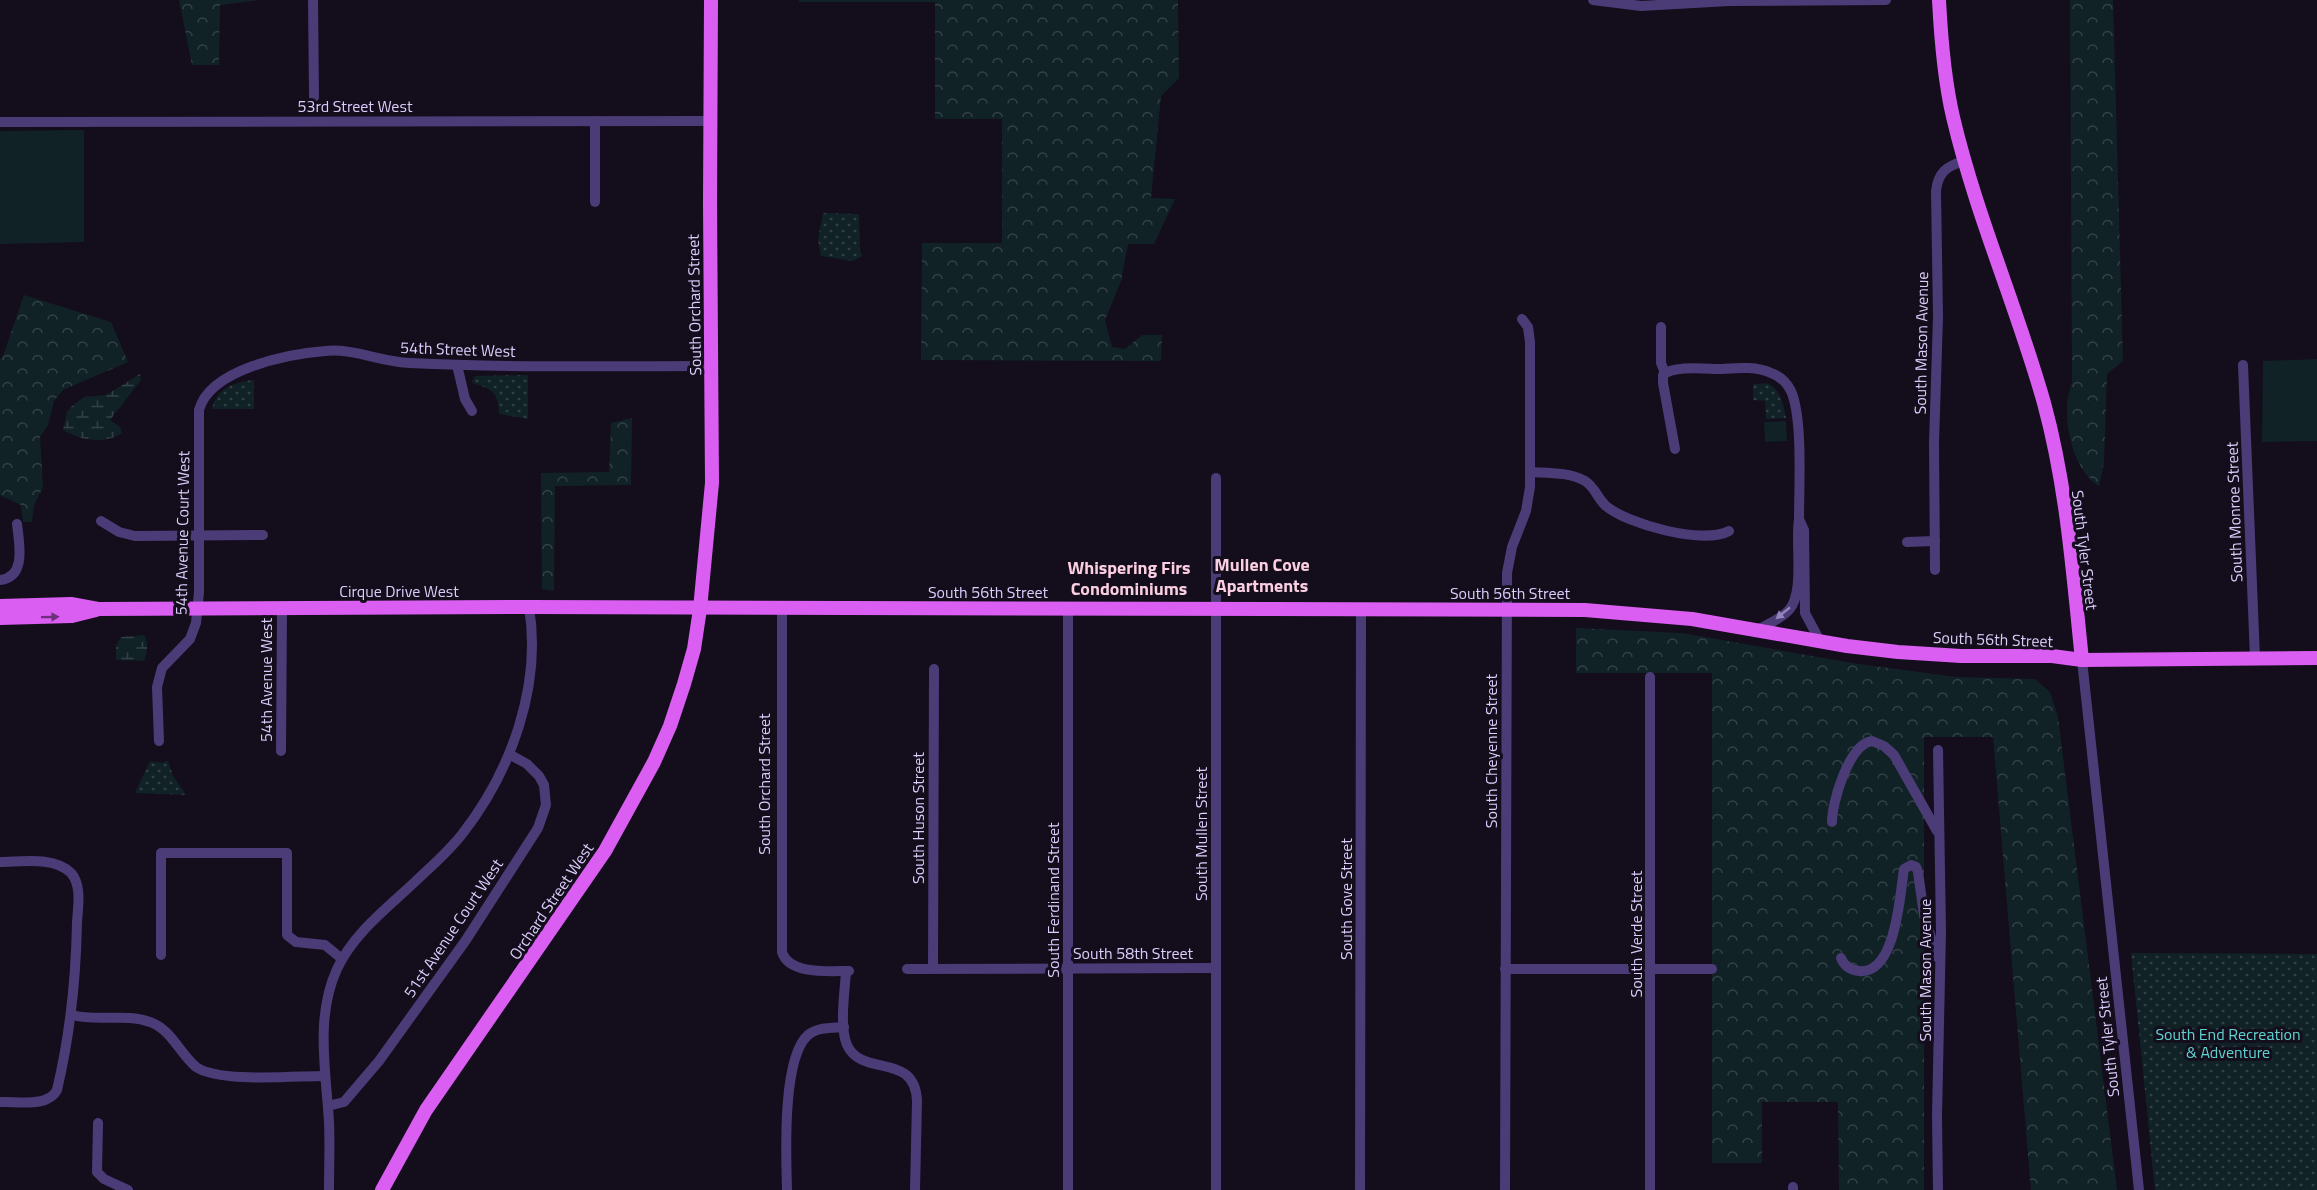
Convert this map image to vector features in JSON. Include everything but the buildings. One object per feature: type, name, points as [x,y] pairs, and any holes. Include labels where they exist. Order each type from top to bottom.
[{"type":"main road","name":"South Orchard Street","points":[[700,609],[712,483],[711,0]]},
{"type":"main road","name":"South Tyler Street","points":[[1939,0],[1946,83],[1964,161],[2037,380],[2050,427],[2068,532],[2082,660]]},
{"type":"main road","name":"Cirque Drive West","points":[[0,606],[71,604],[98,609],[700,609]]},
{"type":"main road","name":"Cirque Drive West","points":[[0,618],[72,616],[98,609]]},
{"type":"main road","name":"South 56th Street","points":[[700,609],[1506,609],[1629,612],[1692,619],[1820,641],[1918,653],[2052,656],[2082,660],[2317,658]]},
{"type":"main road","name":"Orchard Street West","points":[[382,1190],[426,1110],[605,851],[630,809],[674,716],[694,649],[700,609]]},
{"type":"street","points":[[313,0],[314,97]]},
{"type":"street","points":[[1593,0],[1641,6],[1729,1],[1886,0]]},
{"type":"street","points":[[595,121],[595,202]]},
{"type":"street","name":"53rd Street West","points":[[0,122],[711,121]]},
{"type":"street","name":"South Mason Avenue","points":[[1935,570],[1934,443],[1938,317],[1936,191],[1939,177],[1944,169],[1964,161]]},
{"type":"street","name":"South Cheyenne Street","points":[[1505,1190],[1507,573],[1512,547],[1529,502],[1530,472],[1530,342],[1528,327],[1522,319]]},
{"type":"street","points":[[1660,327],[1660,363],[1665,373],[1664,388],[1675,449]]},
{"type":"street","name":"54th Street West","points":[[212,387],[231,374],[251,367],[327,350],[352,352],[393,362],[711,366]]},
{"type":"street","points":[[457,364],[465,399],[472,411]]},
{"type":"street","name":"South Monroe Street","points":[[2243,365],[2255,658]]},
{"type":"street","points":[[1665,373],[1683,369],[1753,369],[1770,372],[1784,381],[1793,397],[1798,425],[1799,519],[1795,600],[1784,614],[1757,630]]},
{"type":"street","name":"54th Avenue Court West","points":[[159,741],[157,687],[162,668],[184,646],[194,631],[199,536],[199,410],[203,399],[212,387]]},
{"type":"street","points":[[1530,472],[1582,480],[1592,486],[1608,508],[1665,532],[1715,535],[1729,531]]},
{"type":"street","name":"South Mullen Street","points":[[1216,478],[1216,1190]]},
{"type":"street","points":[[1799,519],[1804,530],[1805,613],[1820,641]]},
{"type":"street","points":[[101,521],[111,529],[126,534],[264,535]]},
{"type":"street","points":[[0,580],[8,579],[17,571],[20,558],[17,524]]},
{"type":"street","points":[[1907,542],[1935,542]]},
{"type":"street","name":"54th Avenue West","points":[[281,751],[282,608]]},
{"type":"street","points":[[329,1190],[328,1106],[325,1076],[326,1004],[334,976],[342,959],[360,935],[445,854],[463,833],[491,791],[509,754],[522,714],[530,671],[533,628],[529,608]]},
{"type":"street","name":"South Orchard Street","points":[[782,609],[780,943],[783,958],[795,966],[848,971],[844,1027]]},
{"type":"street","name":"South Ferdinand Street","points":[[1068,609],[1068,1190]]},
{"type":"street","name":"South Gove Street","points":[[1360,1190],[1361,609]]},
{"type":"street","name":"South Tyler Street","points":[[2082,660],[2139,1190]]},
{"type":"street","name":"South Huson Street","points":[[933,968],[934,669]]},
{"type":"street","name":"South Verde Street","points":[[1650,677],[1650,1190]]},
{"type":"street","points":[[1832,822],[1835,796],[1853,757],[1861,745],[1872,741],[1884,746],[1894,755],[1938,834]]},
{"type":"street","name":"South Mason Avenue","points":[[1938,750],[1940,965],[1938,1190]]},
{"type":"street","name":"51st Avenue Court West","points":[[328,1106],[344,1102],[379,1061],[466,940],[538,828],[546,805],[544,784],[527,764],[509,754]]},
{"type":"street","points":[[161,955],[161,853],[287,853],[287,935],[296,942],[325,945],[342,959]]},
{"type":"street","points":[[0,862],[54,864],[70,872],[75,881],[78,899],[74,1000],[58,1087],[54,1096],[45,1101],[0,1102]]},
{"type":"street","points":[[1841,958],[1847,966],[1861,971],[1874,968],[1883,961],[1901,902],[1904,869],[1911,865],[1916,867],[1918,872],[1926,922],[1940,965]]},
{"type":"street","name":"South 58th Street","points":[[907,969],[1216,968]]},
{"type":"street","points":[[1505,969],[1712,969]]},
{"type":"street","points":[[72,1015],[90,1019],[130,1019],[152,1022],[170,1037],[192,1063],[199,1069],[210,1073],[244,1077],[325,1076]]},
{"type":"street","points":[[787,1190],[789,1089],[797,1055],[804,1040],[811,1033],[824,1028],[844,1027],[847,1044],[856,1055],[867,1061],[904,1072],[915,1087],[917,1101],[915,1190]]},
{"type":"street","points":[[98,1123],[97,1172],[104,1179],[128,1190]]},
{"type":"green space","points":[[179,0],[260,0],[220,5],[219,65],[192,65]]},
{"type":"green space","points":[[799,0],[1178,0],[1179,78],[1161,96],[1151,198],[1175,199],[1154,244],[1128,244],[1121,281],[1105,320],[1112,347],[1125,349],[1142,335],[1162,335],[1161,361],[921,360],[922,243],[1002,243],[1002,119],[935,119],[935,2],[799,2]]},
{"type":"green space","points":[[2070,0],[2113,0],[2123,361],[2107,374],[2104,462],[2099,486],[2084,472],[2079,462],[2071,440],[2067,417],[2072,380]]},
{"type":"green space","points":[[84,130],[84,242],[0,244],[0,131]]},
{"type":"green space","points":[[823,213],[859,214],[862,256],[853,261],[821,256],[818,239]]},
{"type":"green space","points":[[24,295],[111,322],[128,362],[63,390],[54,401],[48,425],[40,437],[43,487],[34,505],[32,522],[23,522],[21,505],[0,495],[0,359]]},
{"type":"green space","points":[[2317,359],[2317,441],[2262,442],[2263,361]]},
{"type":"green space","points":[[140,374],[141,380],[110,420],[120,427],[122,433],[108,439],[92,440],[63,430],[67,412],[84,397],[106,395]]},
{"type":"green space","points":[[528,375],[528,419],[499,414],[493,392],[472,383],[475,376]]},
{"type":"green space","points":[[254,380],[254,409],[212,409],[218,396],[227,387]]},
{"type":"green space","points":[[1753,384],[1768,384],[1776,389],[1786,418],[1766,419],[1765,401],[1753,400]]},
{"type":"green space","points":[[632,418],[631,485],[555,486],[554,591],[542,589],[541,473],[609,472],[611,423]]},
{"type":"green space","points":[[1786,421],[1787,441],[1765,442],[1764,422]]},
{"type":"green space","points":[[1576,628],[1682,633],[1852,663],[1956,677],[2035,679],[2050,692],[2058,717],[2117,1190],[2031,1190],[1993,737],[1924,737],[1924,1190],[1839,1190],[1838,1102],[1762,1102],[1762,1163],[1712,1163],[1712,673],[1576,673]]},
{"type":"green space","points":[[144,635],[147,648],[144,661],[116,660],[116,645],[121,637]]},
{"type":"green space","points":[[150,761],[162,763],[168,761],[173,776],[186,795],[135,793]]},
{"type":"green space","name":"South End Recreation & Adventure","points":[[2131,953],[2317,954],[2317,1190],[2155,1190]]},
{"type":"district","name":"Mullen Cove Apartments","points":[[1262,574]]},
{"type":"district","name":"Whispering Firs Condominiums","points":[[1129,577]]}]
